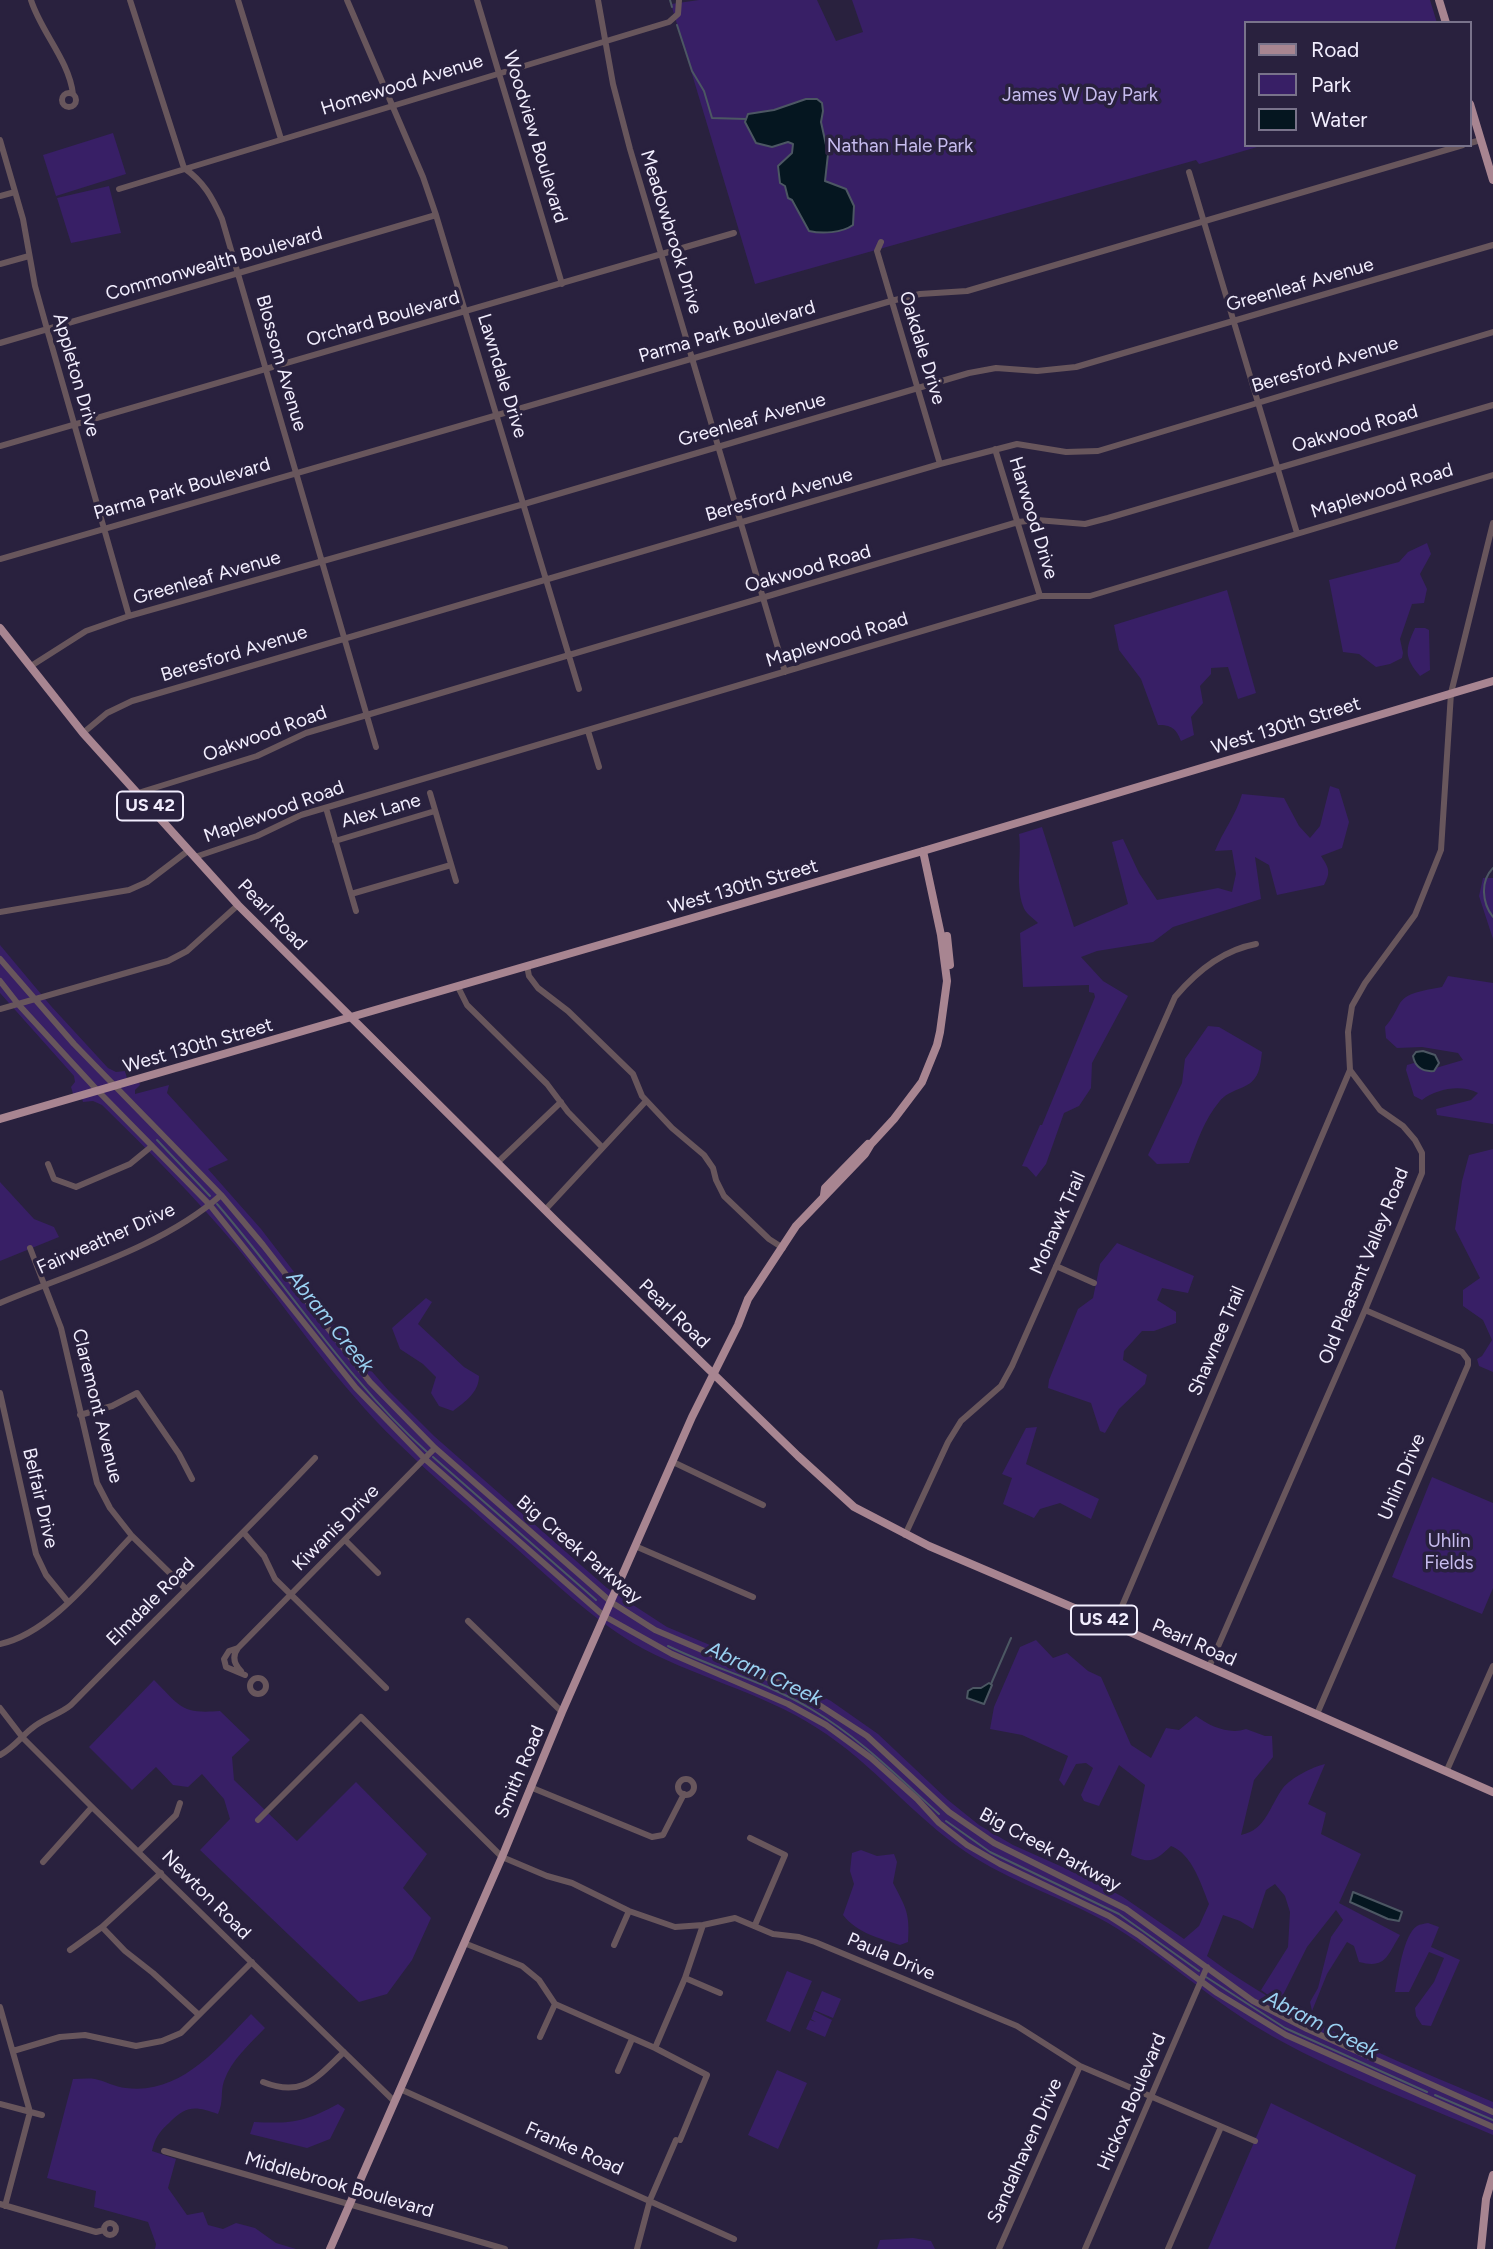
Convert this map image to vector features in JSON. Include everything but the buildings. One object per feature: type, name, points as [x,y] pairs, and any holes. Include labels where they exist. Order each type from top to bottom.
[{"type":"main road","points":[[1439,0],[1445,21]]},
{"type":"main road","points":[[1472,111],[1493,180]]},
{"type":"main road","name":"Pearl Road","points":[[0,628],[83,733],[238,905],[545,1210],[854,1507],[905,1535],[1493,1792]]},
{"type":"main road","name":"West 130th Street","points":[[0,1119],[923,852],[1493,681]]},
{"type":"main road","name":"Smith Road","points":[[330,2249],[393,2100],[502,1857],[562,1712],[713,1372],[759,1285],[796,1226],[865,1154],[922,1082],[937,1045],[947,981],[941,935],[923,852]]},
{"type":"main road","points":[[1481,2249],[1486,2199],[1493,2175]]},
{"type":"street","points":[[31,0],[37,19],[61,58],[72,83],[73,94]]},
{"type":"street","name":"Blossom Avenue","points":[[130,0],[184,168],[200,179],[211,194],[222,219],[376,747]]},
{"type":"street","points":[[238,0],[281,139]]},
{"type":"street","name":"Lawndale Drive","points":[[347,0],[436,215],[579,689]]},
{"type":"street","name":"Woodview Boulevard","points":[[477,0],[562,284]]},
{"type":"street","name":"Meadowbrook Drive","points":[[598,0],[630,149],[785,672]]},
{"type":"street","name":"Homewood Avenue","points":[[119,189],[669,22],[678,14],[679,0]]},
{"type":"street","name":"Appleton Drive","points":[[0,140],[47,329],[129,616]]},
{"type":"street","points":[[1472,142],[1481,140]]},
{"type":"street","name":"Parma Park Boulevard","points":[[0,559],[891,301],[920,294],[967,291],[1456,147]]},
{"type":"street","points":[[1189,172],[1297,533]]},
{"type":"street","points":[[0,196],[15,192]]},
{"type":"street","name":"Commonwealth Boulevard","points":[[0,343],[436,215]]},
{"type":"street","name":"Orchard Boulevard","points":[[0,446],[734,233]]},
{"type":"street","name":"Oakdale Drive","points":[[881,242],[877,251],[940,464]]},
{"type":"street","name":"Greenleaf Avenue","points":[[31,666],[86,631],[129,616],[524,504],[969,373],[996,368],[1037,371],[1076,367],[1493,245]]},
{"type":"street","points":[[0,264],[29,256]]},
{"type":"street","name":"Beresford Avenue","points":[[83,733],[107,713],[132,701],[940,464],[1017,444],[1066,452],[1098,451],[1493,332]]},
{"type":"street","name":"Oakwood Road","points":[[138,793],[257,756],[306,733],[1018,522],[1037,520],[1085,523],[1493,405]]},
{"type":"street","name":"Harwood Drive","points":[[995,449],[1040,596]]},
{"type":"street","name":"Maplewood Road","points":[[0,912],[129,890],[192,854],[257,836],[301,815],[1040,596],[1090,596],[1493,475]]},
{"type":"street","points":[[1350,1070],[1348,1032],[1352,1006],[1365,983],[1415,915],[1441,850],[1451,694],[1493,523]]},
{"type":"street","points":[[588,731],[599,767]]},
{"type":"street","points":[[430,793],[456,881]]},
{"type":"street","points":[[326,808],[356,911]]},
{"type":"street","name":"Alex Lane","points":[[335,841],[435,811]]},
{"type":"street","points":[[351,894],[451,865]]},
{"type":"street","points":[[0,1009],[168,961],[187,951],[238,905]]},
{"type":"street","name":"Mohawk Trail","points":[[905,1535],[961,1421],[1001,1386],[1012,1366],[1175,997],[1202,968],[1242,947],[1256,944]]},
{"type":"street","name":"Big Creek Parkway","points":[[0,958],[33,999],[221,1195],[370,1382],[435,1448],[611,1602],[655,1630],[796,1690],[867,1736],[949,1812],[994,1843],[1126,1909],[1253,2001],[1290,2021],[1493,2112]]},
{"type":"street","points":[[527,967],[529,976],[538,988],[568,1011],[633,1074],[646,1101],[704,1155],[713,1168],[724,1196],[769,1239],[783,1248]]},
{"type":"street","name":"Big Creek Parkway","points":[[0,981],[98,1091],[209,1204],[356,1388],[425,1459],[604,1616],[672,1654],[788,1704],[826,1725],[890,1774],[939,1823],[967,1845],[1123,1924],[1200,1981],[1286,2035],[1493,2127]]},
{"type":"street","points":[[458,987],[467,1005],[547,1084],[602,1147]]},
{"type":"street","name":"Old Pleasant Valley Road","points":[[1209,1667],[1422,1173],[1422,1153],[1416,1140],[1403,1126],[1380,1110],[1350,1070]]},
{"type":"street","name":"Shawnee Trail","points":[[1114,1625],[1350,1070]]},
{"type":"street","points":[[545,1210],[646,1101]]},
{"type":"street","points":[[497,1163],[561,1102]]},
{"type":"street","points":[[48,1164],[54,1179],[76,1187],[130,1164],[152,1146]]},
{"type":"street","name":"Fairweather Drive","points":[[0,1303],[144,1243],[170,1230],[221,1195]]},
{"type":"street","name":"Claremont Avenue","points":[[30,1248],[61,1328],[97,1483],[110,1508],[132,1536],[185,1588]]},
{"type":"street","points":[[1056,1266],[1094,1283]]},
{"type":"street","name":"Uhlin Drive","points":[[1317,1714],[1468,1365],[1462,1352],[1365,1310]]},
{"type":"street","points":[[80,1415],[112,1406],[137,1392],[192,1479]]},
{"type":"street","name":"Belfair Drive","points":[[0,1393],[36,1554],[46,1575],[68,1602]]},
{"type":"street","name":"Kiwanis Drive","points":[[252,1682],[245,1675],[226,1667],[224,1659],[229,1651],[238,1648],[435,1448]]},
{"type":"street","name":"Elmdale Road","points":[[0,1755],[23,1738],[30,1729],[61,1714],[71,1705],[185,1588],[244,1534],[315,1458]]},
{"type":"street","points":[[673,1462],[763,1505]]},
{"type":"street","points":[[244,1534],[264,1556],[275,1579],[386,1688]]},
{"type":"street","points":[[0,1644],[32,1633],[68,1602],[132,1536]]},
{"type":"street","points":[[346,1541],[378,1573]]},
{"type":"street","points":[[635,1546],[753,1597]]},
{"type":"street","points":[[468,1621],[562,1712]]},
{"type":"street","points":[[1447,1770],[1493,1666]]},
{"type":"street","name":"Newton Road","points":[[0,1708],[23,1738],[92,1807],[393,2100]]},
{"type":"street","points":[[258,1820],[361,1717],[502,1857]]},
{"type":"street","points":[[531,1785],[652,1837],[663,1835],[668,1829],[684,1794]]},
{"type":"street","points":[[139,1851],[176,1815],[180,1803]]},
{"type":"street","points":[[43,1862],[92,1807]]},
{"type":"street","points":[[939,1823],[949,1812]]},
{"type":"street","points":[[750,1838],[785,1855],[755,1925]]},
{"type":"street","name":"Paula Drive","points":[[502,1857],[547,1876],[572,1883],[629,1910],[675,1927],[703,1925],[735,1918],[773,1934],[815,1942],[1010,2023],[1080,2066],[1255,2141]]},
{"type":"street","points":[[70,1950],[102,1927],[161,1873]]},
{"type":"street","points":[[614,1945],[629,1910]]},
{"type":"street","points":[[655,2048],[685,1978],[703,1925]]},
{"type":"street","points":[[102,1927],[125,1951],[199,2015]]},
{"type":"street","points":[[464,1943],[522,1966],[539,1980],[555,2004],[655,2048],[707,2075],[650,2200],[637,2249]]},
{"type":"street","points":[[13,2051],[60,2037],[85,2035],[136,2046],[162,2041],[181,2033],[251,1962]]},
{"type":"street","name":"Hickox Boulevard","points":[[1085,2249],[1207,1967]]},
{"type":"street","points":[[685,1978],[720,1993]]},
{"type":"street","points":[[540,2036],[555,2004]]},
{"type":"street","points":[[0,2010],[30,2112],[2,2205],[96,2232],[104,2230]]},
{"type":"street","points":[[618,2071],[632,2039]]},
{"type":"street","points":[[263,2082],[278,2088],[295,2088],[310,2084],[344,2052]]},
{"type":"street","name":"Sandalhaven Drive","points":[[999,2249],[1080,2066]]},
{"type":"street","points":[[1429,2100],[1434,2087]]},
{"type":"street","name":"Franke Road","points":[[400,2089],[734,2239]]},
{"type":"street","points":[[0,2104],[42,2115]]},
{"type":"street","points":[[1168,2249],[1221,2127]]},
{"type":"street","name":"Middlebrook Boulevard","points":[[164,2151],[505,2249]]},
{"type":"green space","points":[[699,0],[817,0],[836,41],[863,32],[852,0],[1430,0],[1436,21],[1244,21],[1244,147],[1257,147],[1199,164],[1196,160],[755,284],[671,4]]},
{"type":"green space","points":[[113,133],[126,174],[56,196],[43,155]]},
{"type":"green space","points":[[109,186],[121,233],[71,243],[57,198]]},
{"type":"green space","points":[[1427,543],[1431,554],[1420,574],[1427,589],[1424,603],[1412,604],[1400,639],[1402,658],[1376,667],[1359,654],[1343,652],[1329,580],[1399,562],[1408,552]]},
{"type":"green space","points":[[1227,590],[1256,693],[1238,699],[1228,667],[1211,668],[1211,674],[1200,686],[1203,703],[1191,717],[1194,735],[1181,741],[1172,728],[1158,725],[1141,679],[1119,650],[1114,625]]},
{"type":"green space","points":[[1415,628],[1429,630],[1430,670],[1420,676],[1411,664],[1408,653]]},
{"type":"green space","points":[[1330,786],[1339,789],[1349,822],[1342,848],[1321,856],[1328,870],[1324,885],[1277,895],[1269,865],[1255,857],[1261,899],[1173,927],[1153,942],[1097,951],[1081,957],[1103,981],[1128,996],[1092,1063],[1091,1088],[1079,1106],[1064,1113],[1046,1164],[1036,1177],[1027,1167],[1022,1166],[1042,1125],[1095,997],[1094,993],[1089,992],[1089,985],[1023,987],[1020,933],[1038,923],[1025,911],[1021,897],[1019,834],[1042,827],[1074,927],[1128,904],[1112,842],[1123,839],[1139,873],[1157,900],[1218,888],[1232,892],[1236,874],[1232,850],[1215,851],[1242,794],[1284,798],[1299,826],[1310,838],[1320,826]]},
{"type":"green space","points":[[1483,878],[1493,878],[1493,939],[1479,896]]},
{"type":"green space","points":[[0,945],[108,1068],[116,1072],[125,1071],[128,1082],[138,1079],[140,1085],[135,1094],[169,1085],[167,1093],[228,1160],[208,1169],[261,1229],[361,1359],[434,1436],[607,1588],[667,1627],[779,1674],[831,1701],[878,1734],[948,1800],[979,1825],[1013,1845],[1123,1897],[1184,1939],[1199,1926],[1209,1904],[1195,1870],[1178,1850],[1171,1846],[1153,1860],[1131,1855],[1145,1785],[1119,1765],[1099,1806],[1084,1801],[1081,1795],[1093,1768],[1086,1763],[1076,1764],[1064,1786],[1059,1780],[1068,1756],[1022,1735],[990,1729],[994,1707],[1020,1647],[1036,1640],[1053,1658],[1067,1653],[1088,1671],[1101,1677],[1131,1745],[1151,1758],[1166,1728],[1179,1730],[1196,1716],[1220,1728],[1233,1731],[1246,1729],[1272,1736],[1273,1757],[1254,1780],[1241,1835],[1262,1823],[1287,1784],[1302,1773],[1325,1764],[1308,1804],[1326,1813],[1321,1834],[1361,1854],[1339,1903],[1400,1935],[1385,1959],[1375,1964],[1359,1962],[1354,1946],[1347,1942],[1327,1974],[1312,2011],[1310,2002],[1318,1988],[1331,1937],[1343,1920],[1336,1910],[1307,1947],[1279,2003],[1382,2054],[1493,2102],[1493,2135],[1345,2073],[1260,2029],[1108,1923],[1000,1872],[966,1852],[946,1838],[856,1757],[817,1728],[773,1704],[656,1655],[617,1633],[587,1611],[442,1484],[375,1420],[236,1246],[187,1191],[102,1105],[93,1101],[83,1102],[81,1095],[74,1097],[71,1087],[75,1082],[74,1076],[0,993]],"holes":[[[1275,1884],[1285,1896],[1290,1912],[1288,1947],[1261,1990],[1277,2002],[1207,1956],[1223,1915],[1253,1929],[1266,1890]]]},
{"type":"green space","points":[[1448,976],[1493,983],[1493,1124],[1437,1115],[1436,1109],[1471,1100],[1478,1093],[1471,1090],[1449,1089],[1422,1100],[1414,1096],[1407,1065],[1414,1063],[1429,1070],[1463,1060],[1458,1053],[1422,1047],[1397,1048],[1386,1038],[1385,1027],[1404,999],[1419,992],[1442,987]]},
{"type":"green space","points":[[1208,1026],[1219,1027],[1262,1052],[1258,1073],[1248,1085],[1228,1094],[1219,1102],[1205,1124],[1189,1163],[1157,1164],[1148,1155],[1182,1083],[1185,1059]]},
{"type":"green space","points":[[1493,1149],[1493,1372],[1479,1366],[1477,1359],[1492,1340],[1483,1320],[1463,1306],[1463,1290],[1480,1278],[1455,1229],[1469,1155]]},
{"type":"green space","points":[[0,1182],[34,1219],[54,1227],[59,1237],[0,1261]]},
{"type":"green space","points":[[1117,1243],[1194,1276],[1188,1293],[1162,1288],[1157,1300],[1176,1312],[1176,1323],[1154,1331],[1142,1331],[1124,1351],[1123,1360],[1147,1375],[1145,1384],[1119,1409],[1105,1433],[1100,1431],[1091,1403],[1048,1388],[1078,1309],[1093,1298],[1100,1264]]},
{"type":"green space","points":[[426,1298],[432,1302],[418,1324],[464,1367],[479,1376],[474,1392],[453,1411],[439,1406],[431,1393],[436,1377],[423,1364],[400,1349],[392,1328]]},
{"type":"green space","points":[[1037,1427],[1026,1464],[1099,1499],[1091,1519],[1060,1503],[1040,1509],[1034,1518],[1003,1504],[1012,1478],[1002,1474],[1026,1428]]},
{"type":"green space","name":"Uhlin Fields","points":[[1432,1477],[1493,1503],[1493,1588],[1482,1614],[1392,1577]]},
{"type":"green space","points":[[154,1680],[182,1707],[197,1711],[220,1711],[250,1740],[232,1757],[234,1780],[297,1841],[356,1782],[427,1854],[403,1888],[431,1918],[412,1960],[387,1994],[359,2002],[200,1850],[230,1819],[224,1799],[202,1774],[188,1787],[173,1785],[156,1767],[132,1790],[89,1747]]},
{"type":"green space","points":[[861,1850],[877,1856],[894,1854],[897,1862],[893,1883],[906,1911],[908,1942],[900,1945],[869,1934],[843,1915],[854,1884],[850,1871],[852,1853]]},
{"type":"green space","points":[[1428,1923],[1439,1927],[1431,1947],[1460,1960],[1431,2026],[1422,2025],[1416,2016],[1415,2008],[1434,1982],[1444,1958],[1429,1952],[1409,1992],[1395,1992],[1408,1938],[1417,1926]]},
{"type":"green space","points":[[787,1971],[812,1981],[790,2032],[766,2021]]},
{"type":"green space","points":[[822,1991],[841,1999],[833,2018],[814,2010]]},
{"type":"green space","points":[[814,2011],[832,2020],[825,2037],[806,2029],[810,2020],[816,2022],[811,2019]]},
{"type":"green space","points":[[251,2014],[265,2028],[227,2073],[218,2114],[197,2109],[186,2110],[160,2132],[152,2151],[176,2159],[168,2188],[187,2215],[203,2212],[208,2225],[223,2229],[236,2223],[255,2228],[276,2243],[296,2249],[155,2249],[156,2244],[148,2222],[94,2207],[96,2191],[47,2178],[73,2079],[95,2079],[126,2088],[164,2084],[180,2077],[211,2055]]},
{"type":"green space","points":[[777,2070],[807,2083],[778,2149],[748,2135]]},
{"type":"green space","points":[[1271,2103],[1416,2175],[1395,2249],[1208,2249]]},
{"type":"green space","points":[[338,2104],[345,2109],[330,2139],[307,2148],[250,2134],[254,2122],[298,2120]]},
{"type":"green space","points":[[913,2238],[931,2241],[935,2249],[877,2249],[880,2240]]},
{"type":"water","points":[[806,99],[817,99],[822,103],[821,122],[828,154],[825,181],[846,189],[854,206],[853,225],[843,230],[826,233],[809,231],[792,200],[788,198],[785,186],[780,183],[778,166],[792,153],[793,144],[788,142],[772,147],[756,143],[745,122],[748,114],[774,110]]},
{"type":"water","points":[[1416,1052],[1435,1055],[1439,1063],[1434,1071],[1423,1070],[1416,1063],[1413,1056]]},
{"type":"water","points":[[989,1683],[992,1685],[984,1704],[967,1698],[968,1691]]},
{"type":"water","points":[[1353,1892],[1402,1912],[1399,1921],[1388,1919],[1350,1902]]},
{"type":"waterway","points":[[670,0],[672,7]]},
{"type":"waterway","points":[[677,25],[692,71],[704,91],[712,118],[746,119]]},
{"type":"waterway","points":[[1493,868],[1484,886],[1485,899],[1493,917]]},
{"type":"waterway","name":"Abram Creek","points":[[157,1140],[210,1196]]},
{"type":"waterway","name":"Abram Creek","points":[[217,1204],[370,1394],[427,1452]]},
{"type":"waterway","name":"Abram Creek","points":[[433,1457],[596,1600]]},
{"type":"waterway","points":[[991,1684],[1011,1638]]},
{"type":"waterway","name":"Abram Creek","points":[[668,1646],[794,1699],[829,1720],[862,1745],[939,1814]]},
{"type":"waterway","name":"Abram Creek","points":[[946,1821],[990,1852],[1119,1914],[1199,1971]]},
{"type":"waterway","name":"Abram Creek","points":[[1206,1977],[1285,2028],[1427,2092]]},
{"type":"waterway","name":"Abram Creek","points":[[1435,2095],[1493,2120]]},
{"type":"park label","name":"James W Day Park","points":[[1080,95]]},
{"type":"park label","name":"Nathan Hale Park","points":[[900,146]]}]
